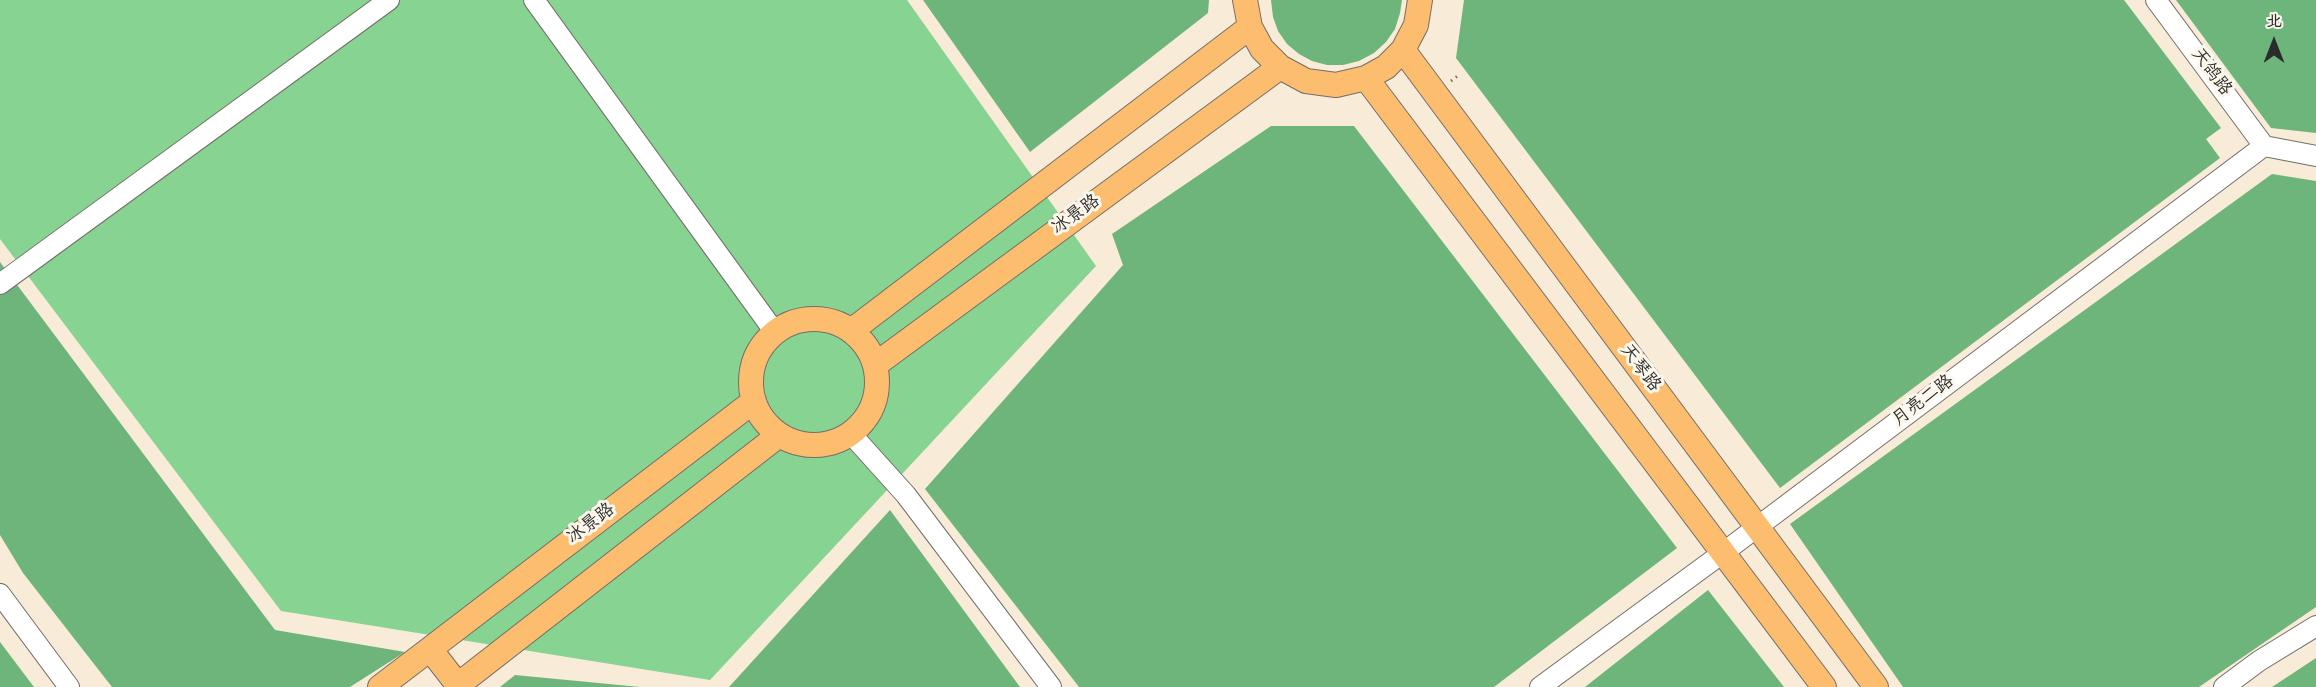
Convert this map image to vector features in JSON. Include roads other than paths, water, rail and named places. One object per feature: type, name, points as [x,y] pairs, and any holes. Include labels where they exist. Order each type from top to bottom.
[{"type":"main road","points":[[1245,0],[1250,27],[1262,50],[1280,67],[1306,81],[1336,85],[1366,78],[1386,67],[1403,50],[1416,25],[1420,0]]},
{"type":"main road","points":[[851,331],[1250,27]]},
{"type":"main road","name":"天琴路","points":[[1403,50],[1876,687]]},
{"type":"main road","name":"冰景路","points":[[874,365],[1280,67]]},
{"type":"main road","points":[[1366,78],[1824,687]]},
{"type":"main road","points":[[811,319],[832,322],[851,331],[866,346],[874,365],[877,385],[873,405],[862,423],[852,435],[827,444],[807,446],[779,435],[770,428],[758,412],[751,392],[751,371],[759,351],[774,331],[811,319]]},
{"type":"main road","name":"冰景路","points":[[380,687],[754,401]]},
{"type":"main road","points":[[430,649],[457,686],[779,435]]},
{"type":"street","points":[[0,284],[389,0]]},
{"type":"street","points":[[534,0],[774,331]]},
{"type":"street","name":"天鸽路","points":[[2156,0],[2264,146]]},
{"type":"street","points":[[2264,146],[2316,156]]},
{"type":"street","name":"月亮二路","points":[[1540,687],[1723,553],[2264,146]]},
{"type":"street","points":[[852,435],[906,495],[1051,687]]},
{"type":"street","points":[[0,594],[69,687]]},
{"type":"street","points":[[2224,687],[2259,661],[2316,626]]}]
